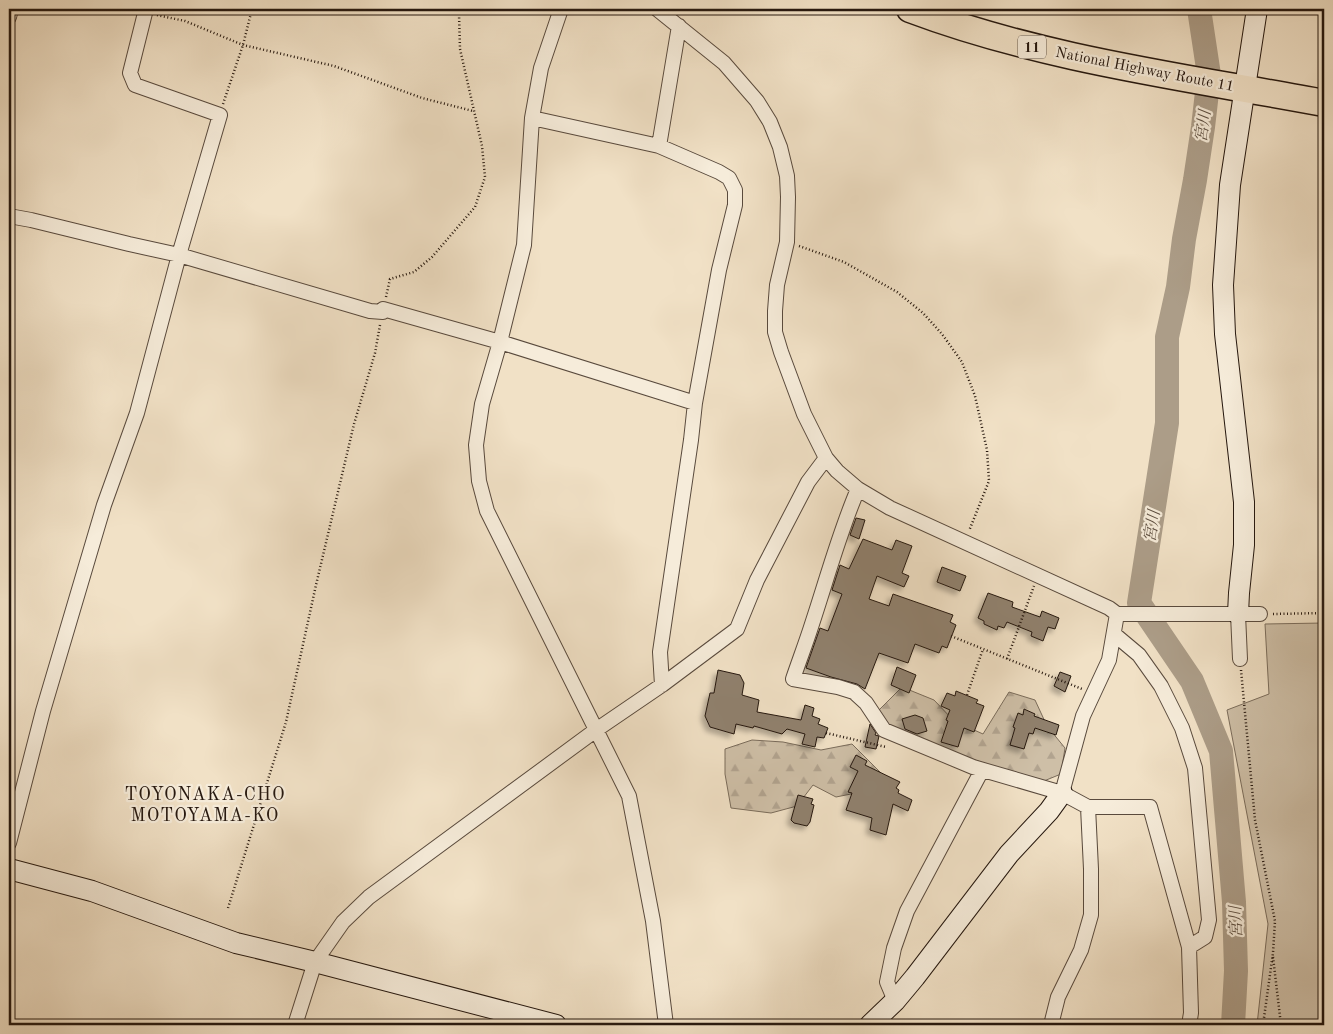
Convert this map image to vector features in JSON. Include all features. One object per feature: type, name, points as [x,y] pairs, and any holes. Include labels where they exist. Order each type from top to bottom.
[{"type":"highway","name":"National Highway Route 11","points":[[910,9],[936,19],[1012,42],[1084,59],[1324,103]]},
{"type":"street","points":[[9,17],[11,9]]},
{"type":"street","points":[[561,9],[542,68],[532,118],[524,245],[500,342],[482,404],[476,445],[479,481],[487,511],[629,796],[653,921],[666,1025]]},
{"type":"street","points":[[657,9],[724,63],[757,100],[770,122],[780,147],[787,176],[787,242],[778,285],[775,332],[804,414],[826,458],[837,471],[858,489],[890,508],[1120,614],[1260,614]]},
{"type":"street","points":[[1240,659],[1238,614],[1244,545],[1244,502],[1225,334],[1224,285],[1230,185],[1241,88],[1257,9]]},
{"type":"street","points":[[9,843],[43,711],[98,523],[137,413],[179,255],[220,115],[135,85],[130,73],[145,10]]},
{"type":"street","points":[[659,146],[679,26]]},
{"type":"street","points":[[532,118],[659,146],[720,172],[729,178],[735,190],[734,205],[719,270],[695,403],[660,652],[662,685]]},
{"type":"street","points":[[9,216],[179,255],[370,311],[383,310],[500,342],[695,403]]},
{"type":"street","points":[[296,1025],[315,962],[343,922],[369,897],[596,730],[662,685],[737,628],[757,580],[808,482],[826,458]]},
{"type":"street","points":[[858,489],[793,679],[838,687],[854,692],[866,703],[884,730],[982,770],[1062,793],[1088,807],[1150,807],[1189,948],[1191,1013],[1189,1025]]},
{"type":"street","points":[[870,1025],[895,1001],[915,977],[1009,854],[1062,793],[1083,716],[1109,660],[1120,614]]},
{"type":"street","points":[[1114,634],[1139,656],[1161,686],[1182,728],[1195,768],[1208,920],[1205,937],[1189,948]]},
{"type":"street","points":[[895,1001],[887,982],[894,948],[907,911],[982,770]]},
{"type":"street","points":[[1051,1025],[1058,998],[1081,950],[1091,916],[1088,807]]},
{"type":"street","points":[[9,869],[92,891],[236,943],[556,1025]]},
{"type":"path","points":[[220,115],[243,45],[252,9]]},
{"type":"path","points":[[228,908],[286,722],[354,424],[375,353],[390,279],[414,272],[432,257],[475,206],[484,177],[482,146],[460,49],[460,9]]},
{"type":"path","points":[[145,10],[184,21],[243,45],[334,66],[422,98],[473,111]]},
{"type":"path","points":[[787,242],[844,262],[897,292],[923,313],[936,327],[962,362],[975,396],[987,450],[989,481],[964,542]]},
{"type":"path","points":[[1007,659],[1038,576]]},
{"type":"path","points":[[1260,614],[1324,612]]},
{"type":"path","points":[[951,636],[1094,693]]},
{"type":"path","points":[[967,695],[984,649]]},
{"type":"path","points":[[1240,659],[1254,820],[1275,921],[1273,952],[1263,1025]]},
{"type":"path","points":[[1273,952],[1281,1025]]},
{"type":"green space","points":[[1324,623],[1324,1025],[1257,1025],[1268,924],[1227,710],[1269,694],[1265,624]]},
{"type":"green space","points":[[902,687],[934,700],[954,721],[983,734],[1009,692],[1035,700],[1047,726],[1065,748],[1061,774],[1039,783],[889,729],[879,710]]},
{"type":"green space","points":[[752,740],[783,742],[821,750],[852,744],[881,773],[871,790],[836,797],[813,785],[797,806],[771,813],[731,808],[725,774],[725,749]]},
{"type":"building","points":[[856,518],[865,520],[859,539],[850,535]]},
{"type":"building","points":[[863,539],[892,550],[896,540],[912,546],[902,573],[909,576],[904,587],[877,576],[869,599],[889,606],[893,594],[953,615],[950,622],[956,625],[947,648],[942,646],[939,653],[915,644],[908,663],[879,653],[865,689],[857,684],[806,668],[820,628],[828,631],[842,594],[832,590],[840,565],[849,569]]},
{"type":"building","points":[[942,567],[966,576],[960,591],[937,582]]},
{"type":"building","points":[[988,593],[1013,602],[1012,607],[1040,617],[1042,611],[1059,618],[1055,629],[1048,627],[1043,641],[1031,636],[1032,632],[1007,622],[1004,628],[998,626],[997,630],[984,624],[984,621],[978,618]]},
{"type":"building","points":[[897,667],[916,675],[909,693],[891,685]]},
{"type":"building","points":[[718,670],[740,675],[744,683],[742,695],[759,700],[757,712],[801,720],[805,705],[814,708],[812,716],[820,719],[818,724],[828,728],[824,738],[817,737],[815,747],[802,744],[805,734],[787,729],[782,734],[754,726],[753,728],[736,724],[734,734],[710,727],[705,716],[710,693],[714,693]]},
{"type":"building","points":[[1060,672],[1071,676],[1065,692],[1054,686]]},
{"type":"building","points":[[956,691],[978,700],[976,703],[984,706],[974,732],[964,728],[958,747],[941,742],[950,710],[941,706],[947,693],[955,696]]},
{"type":"building","points":[[1024,709],[1035,714],[1034,716],[1059,725],[1056,735],[1035,728],[1033,734],[1029,733],[1024,749],[1010,745],[1018,713],[1023,715]]},
{"type":"building","points":[[915,715],[923,718],[927,731],[917,734],[905,729],[902,719]]},
{"type":"building","points":[[870,724],[876,733],[875,735],[879,736],[876,749],[865,747]]},
{"type":"building","points":[[856,755],[867,761],[865,765],[900,782],[896,788],[899,790],[898,793],[912,800],[908,811],[893,804],[886,835],[870,830],[872,818],[846,810],[852,793],[848,792],[858,771],[850,767]]},
{"type":"building","points":[[798,795],[813,799],[811,804],[814,805],[810,822],[807,826],[794,823],[791,820]]},
{"type":"waterway","name":"宮川","points":[[1199,9],[1209,75],[1203,127],[1178,287],[1167,337],[1167,423],[1139,603],[1192,681],[1221,751],[1234,902],[1236,971],[1233,1025]]},
{"type":"district","name":"TOYONAKA-CHO MOTOYAMA-KO","points":[[205,804]]}]
